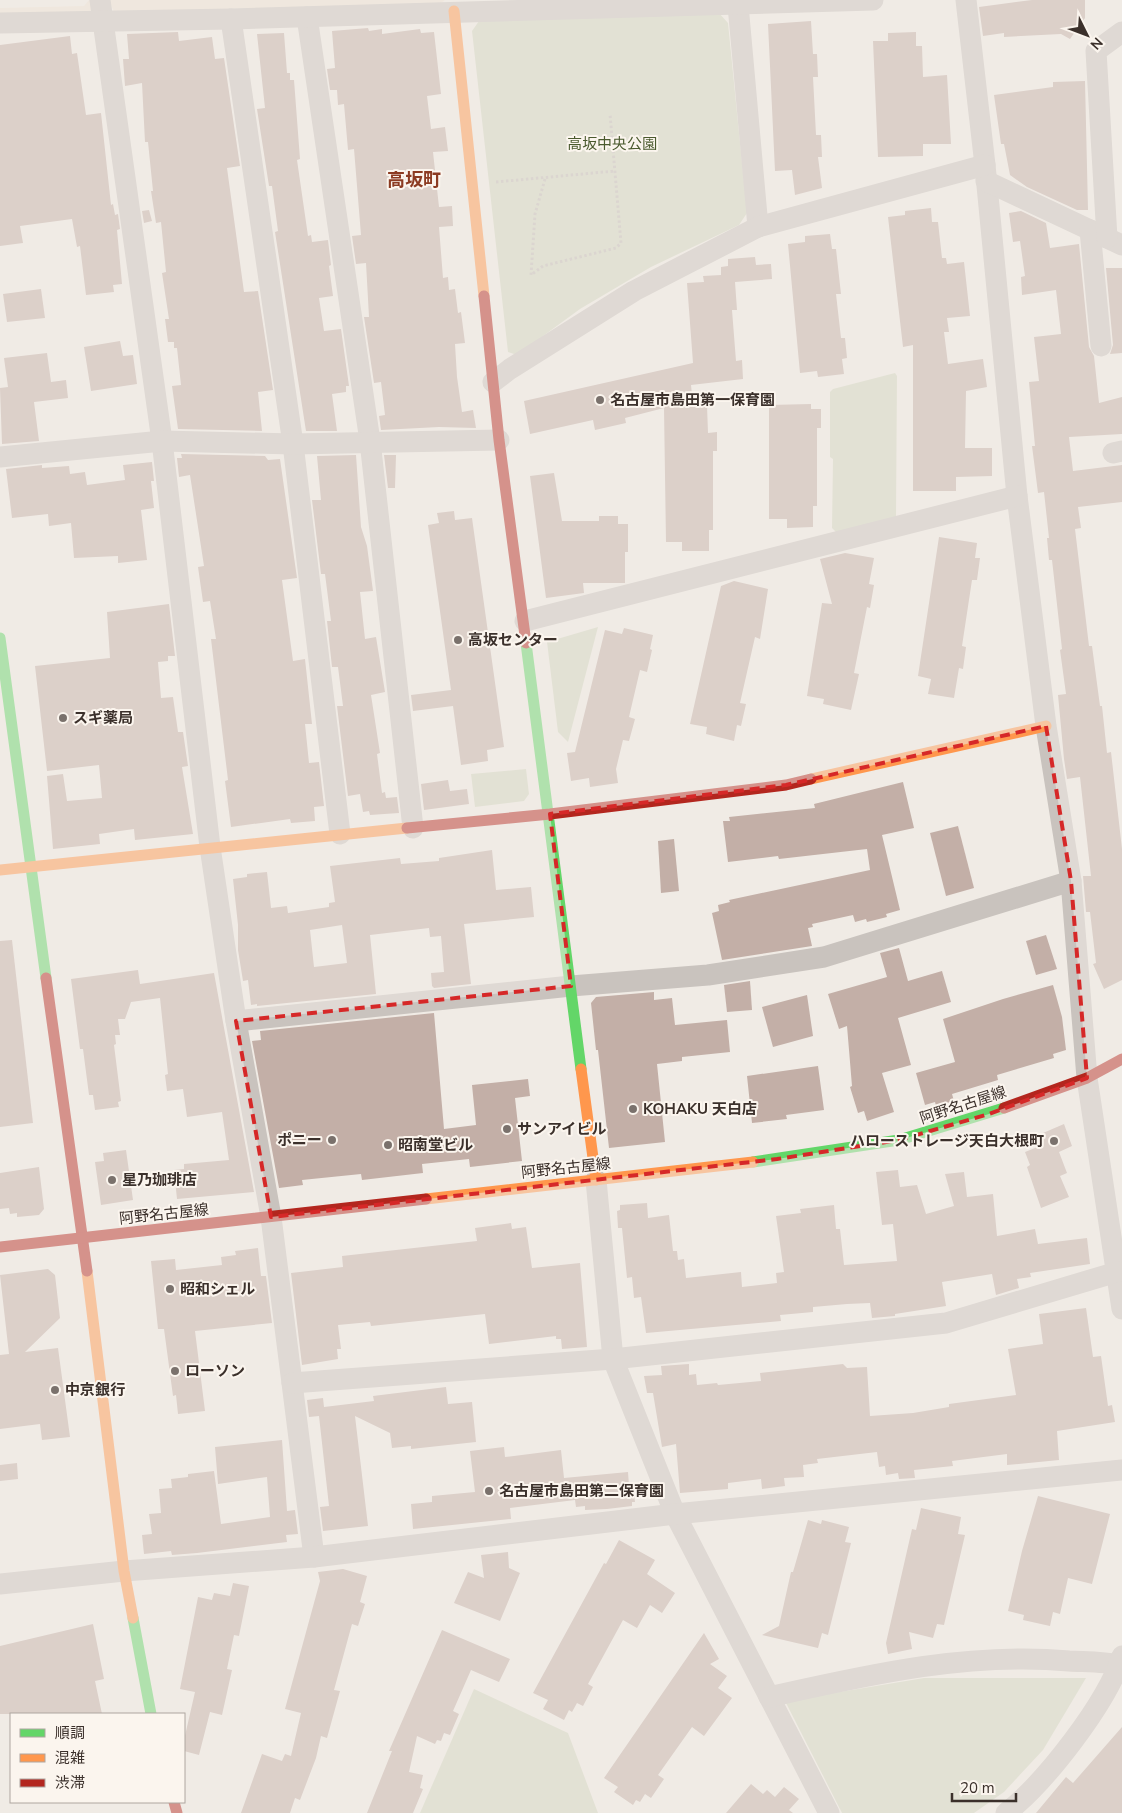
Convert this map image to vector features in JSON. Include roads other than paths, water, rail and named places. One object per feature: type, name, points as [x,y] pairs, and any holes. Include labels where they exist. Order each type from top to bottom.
[{"type":"street","points":[[0,23],[102,10],[232,19],[307,17],[454,6],[738,5],[874,0]]},
{"type":"street","points":[[966,0],[986,173],[1017,496],[1046,726],[1071,881],[1087,1078],[1122,1309]]},
{"type":"street","points":[[738,5],[758,227]]},
{"type":"street","points":[[454,6],[499,440],[550,814],[596,1180],[613,1359],[675,1514],[829,1813]]},
{"type":"street","points":[[102,10],[162,441],[210,847],[236,1021],[271,1217],[314,1557]]},
{"type":"street","points":[[307,17],[370,441],[413,828]]},
{"type":"street","points":[[232,19],[293,444],[340,834]]},
{"type":"street","points":[[1102,346],[1106,237],[1096,51],[1122,32]]},
{"type":"street","points":[[493,382],[510,369],[634,291],[758,227],[986,173],[1106,237]]},
{"type":"street","points":[[0,456],[162,441],[293,444],[370,441],[499,440]]},
{"type":"street","points":[[524,621],[1017,496]]},
{"type":"street","points":[[0,638],[30,868],[83,1238],[124,1571],[151,1713]]},
{"type":"street","points":[[0,870],[210,847],[550,814],[786,785],[1046,726]]},
{"type":"street","points":[[236,1021],[571,986],[708,975],[824,957],[1071,881]]},
{"type":"street","name":"阿野名古屋線","points":[[0,1247],[777,1159],[899,1140],[989,1114],[1087,1078],[1122,1059]]},
{"type":"street","points":[[292,1383],[613,1359],[946,1323],[1116,1272]]},
{"type":"street","points":[[0,1584],[124,1571],[314,1557],[675,1514],[1122,1470]]},
{"type":"street","points":[[769,1697],[883,1672],[976,1659],[1049,1659],[1121,1662],[1087,1720],[1054,1764],[1007,1813]]},
{"type":"place","name":"名古屋市島田第一保育園","points":[[600,400]]},
{"type":"place","name":"高坂センター","points":[[458,640]]},
{"type":"place","name":"スギ薬局","points":[[63,718]]},
{"type":"place","name":"KOHAKU 天白店","points":[[633,1109]]},
{"type":"place","name":"サンアイビル","points":[[507,1129]]},
{"type":"place","name":"ポニー","points":[[332,1140]]},
{"type":"place","name":"ハローストレージ天白大根町","points":[[1054,1141]]},
{"type":"place","name":"昭南堂ビル","points":[[388,1145]]},
{"type":"place","name":"星乃珈琲店","points":[[112,1180]]},
{"type":"place","name":"昭和シェル","points":[[170,1289]]},
{"type":"place","name":"ローソン","points":[[175,1371]]},
{"type":"place","name":"中京銀行","points":[[55,1390]]},
{"type":"place","name":"名古屋市島田第二保育園","points":[[489,1491]]},
{"type":"district","name":"高坂町","points":[[414,180]]},
{"type":"park label","name":"高坂中央公園","points":[[612,144]]}]
